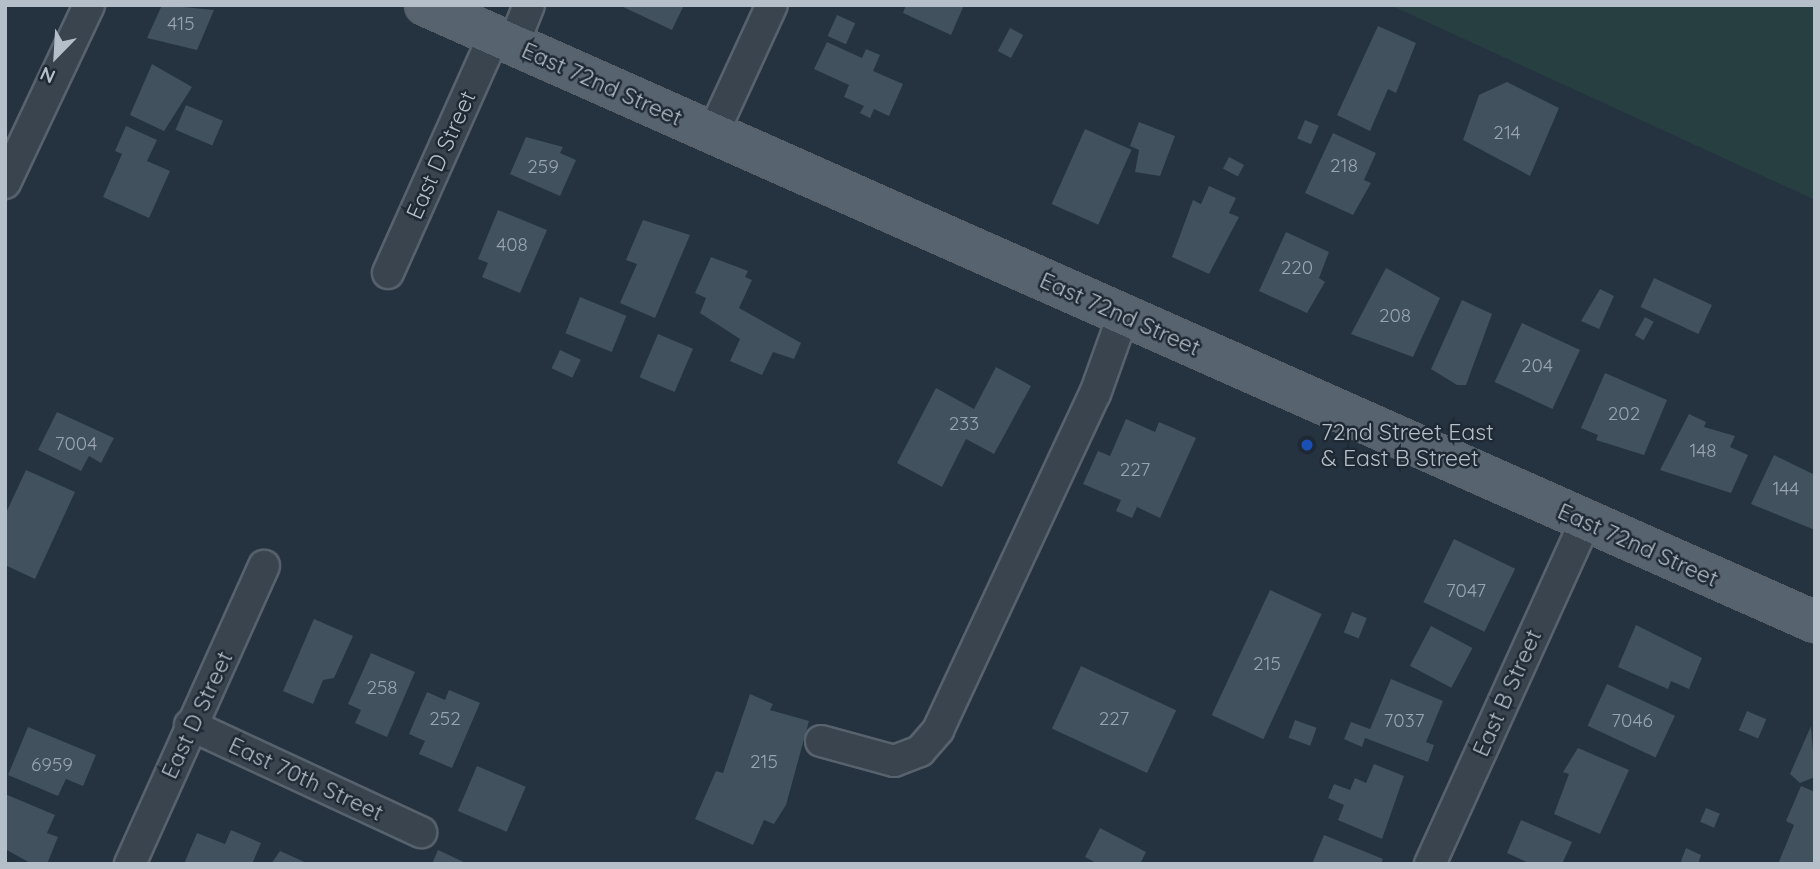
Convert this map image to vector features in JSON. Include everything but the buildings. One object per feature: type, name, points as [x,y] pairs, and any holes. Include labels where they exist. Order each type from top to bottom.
[{"type":"main road","name":"East 72nd Street","points":[[425,5],[1815,622]]},
{"type":"street","points":[[5,183],[89,5]]},
{"type":"street","name":"East D Street","points":[[388,273],[504,41],[529,5]]},
{"type":"street","points":[[713,133],[772,5]]},
{"type":"street","points":[[821,741],[894,761],[920,751],[938,730],[1095,394],[1123,316]]},
{"type":"street","name":"East B Street","points":[[1430,864],[1585,522]]},
{"type":"street","name":"East D Street","points":[[130,864],[190,725],[264,566]]},
{"type":"street","name":"East 70th Street","points":[[190,725],[421,832]]},
{"type":"green space","points":[[1390,5],[1815,5],[1815,200]]},
{"type":"place","name":"72nd Street East & East B Street","points":[[1307,445]]}]
